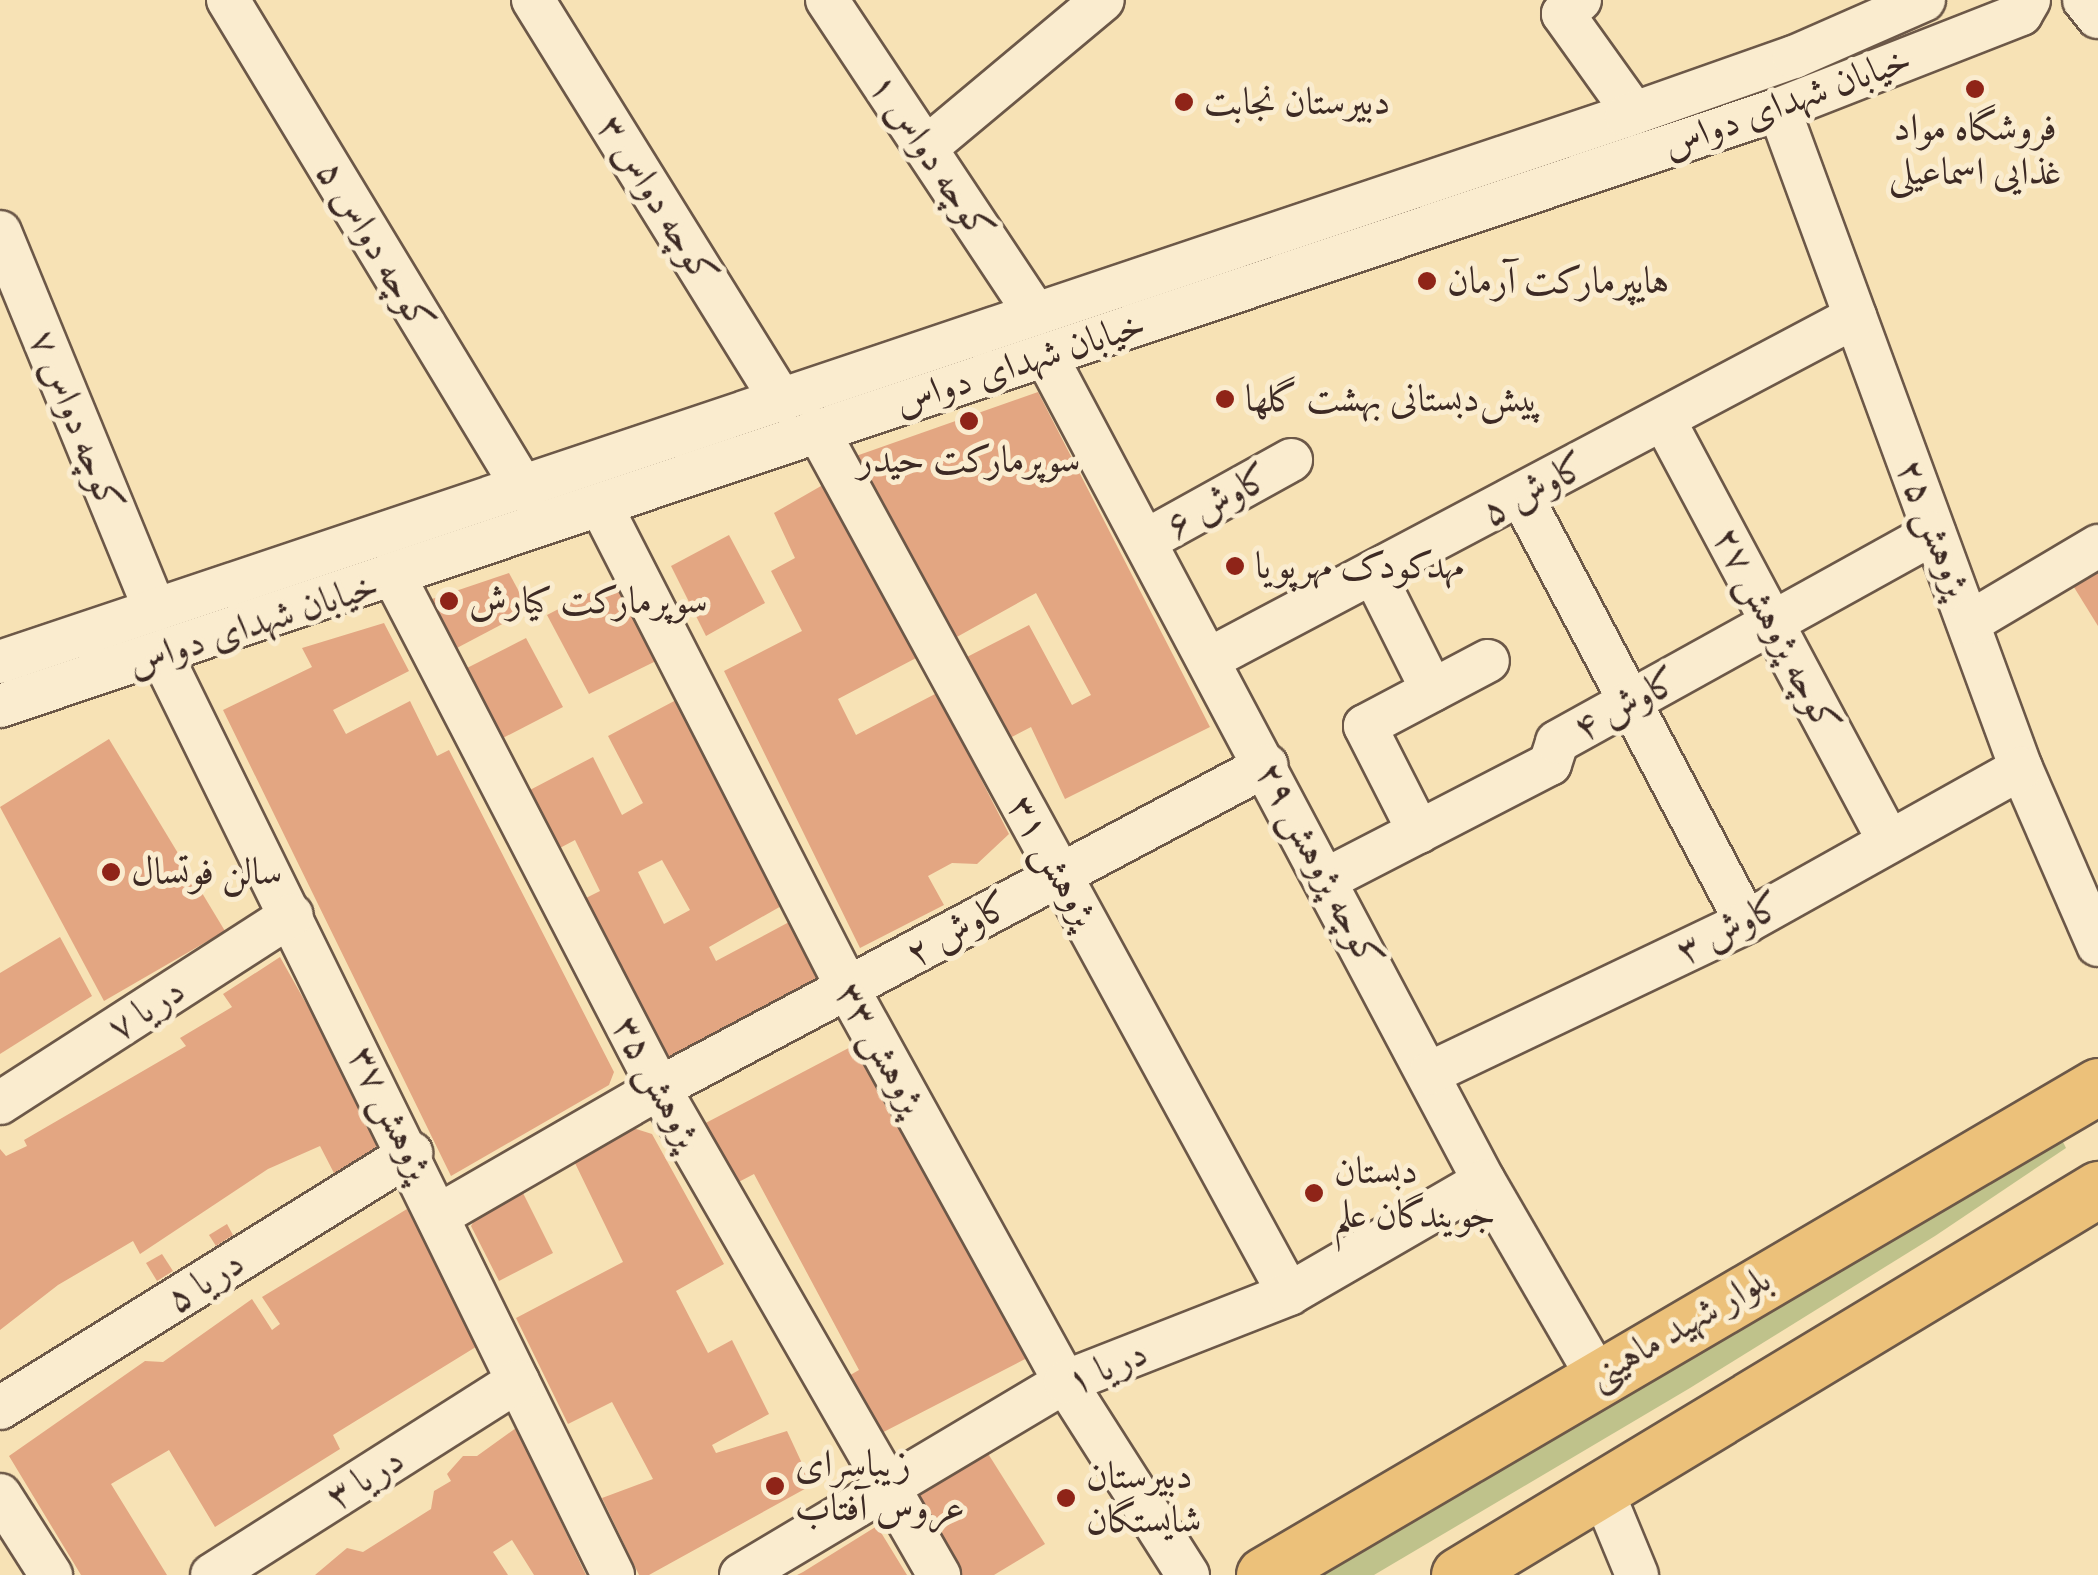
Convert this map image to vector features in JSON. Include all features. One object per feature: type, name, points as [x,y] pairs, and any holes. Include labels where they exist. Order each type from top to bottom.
[{"type":"main road","name":"بلوار شهید ماهینی","points":[[1264,1575],[1596,1374],[2094,1096]]},
{"type":"main road","points":[[1459,1575],[2098,1189]]},
{"type":"street","name":"کوچه دواس ۵","points":[[228,0],[525,491]]},
{"type":"street","name":"کوچه دواس ۳","points":[[533,0],[782,401]]},
{"type":"street","name":"کوچه دواس ۱","points":[[827,0],[1036,314]]},
{"type":"street","points":[[927,147],[1103,0]]},
{"type":"street","points":[[1580,0],[1563,14],[1634,113]]},
{"type":"street","name":"خیابان شهدای دواس","points":[[0,662],[525,491],[1634,113],[1794,57],[1924,0]]},
{"type":"street","name":"خیابان شهدای دواس","points":[[0,706],[394,578],[817,428],[1046,356],[1794,103],[2022,14],[2029,0]]},
{"type":"street","points":[[2084,0],[2098,18]]},
{"type":"street","name":"پژوهش ۲۵","points":[[1794,57],[1794,103],[1855,317],[1970,622],[2020,768],[2098,945]]},
{"type":"street","name":"کوچه دواس ۷","points":[[0,232],[155,610]]},
{"type":"street","name":"کاوش ۵","points":[[1211,658],[1522,497],[1855,317]]},
{"type":"street","name":"کوچه پژوهش ۲۹","points":[[1046,356],[1211,658],[1484,1181],[1596,1374]]},
{"type":"street","name":"کوچه پژوهش ۲۷","points":[[1664,420],[1889,841]]},
{"type":"street","name":"پژوهش ۳۱","points":[[817,428],[1288,1294]]},
{"type":"street","name":"کاوش ۶","points":[[1145,541],[1291,460]]},
{"type":"street","points":[[1522,497],[1746,922]]},
{"type":"street","name":"پژوهش ۳۳","points":[[600,506],[848,988],[1066,1382],[1188,1575]]},
{"type":"street","name":"کاوش ۴","points":[[1327,879],[1550,764],[1557,742],[1934,534]]},
{"type":"street","points":[[1970,622],[2098,546]]},
{"type":"street","points":[[1374,574],[1432,690]]},
{"type":"street","name":"پژوهش ۳۵","points":[[394,578],[659,1088],[884,1487],[938,1575]]},
{"type":"street","name":"پژوهش ۳۷","points":[[161,654],[441,1214],[613,1575]]},
{"type":"street","points":[[1418,832],[1365,726],[1488,661]]},
{"type":"street","name":"کاوش ۲","points":[[441,1214],[659,1088],[1266,764]]},
{"type":"street","name":"کاوش ۳","points":[[1430,1073],[1746,922],[2020,768]]},
{"type":"street","name":"دریا ۷","points":[[0,1104],[292,914]]},
{"type":"street","name":"دریا ۵","points":[[0,1408],[411,1153]]},
{"type":"street","name":"دریا ۱","points":[[742,1575],[1066,1382],[1288,1294],[1484,1181]]},
{"type":"street","name":"دریا ۳","points":[[212,1575],[518,1381]]},
{"type":"street","points":[[1601,1488],[1637,1575]]},
{"type":"street","points":[[0,1495],[52,1575]]},
{"type":"green space","points":[[2062,1140],[2066,1148],[1935,1236],[1690,1388],[1374,1575],[1324,1575]]},
{"type":"building","points":[[1038,392],[1210,727],[1065,799],[1031,727],[1008,739],[965,658],[1029,625],[1072,705],[1091,695],[1036,593],[955,638],[856,456]]},
{"type":"building","points":[[828,482],[918,657],[838,699],[856,735],[937,693],[1009,834],[977,864],[952,863],[928,876],[944,905],[860,948],[724,671],[802,631],[771,571],[795,558],[774,513]]},
{"type":"building","points":[[729,535],[765,603],[706,636],[671,566]]},
{"type":"building","points":[[2098,568],[2098,626],[2072,584]]},
{"type":"building","points":[[509,573],[529,610],[455,649],[429,600]]},
{"type":"building","points":[[616,579],[658,660],[589,694],[547,615]]},
{"type":"building","points":[[384,623],[409,671],[333,710],[346,734],[410,701],[437,756],[449,750],[614,1072],[609,1085],[451,1176],[223,710],[312,667],[302,648]]},
{"type":"building","points":[[526,638],[563,707],[501,739],[465,669]]},
{"type":"building","points":[[678,699],[783,905],[709,947],[716,961],[791,921],[821,977],[667,1060],[584,899],[600,891],[575,840],[558,849],[528,791],[593,757],[622,815],[643,803],[608,736]],"holes":[[[662,860],[690,910],[664,924],[638,872]]]},
{"type":"building","name":"سالن فوتسال","points":[[109,739],[225,931],[104,1001],[0,807]]},
{"type":"building","points":[[60,937],[92,996],[0,1054],[0,973]]},
{"type":"building","points":[[280,957],[379,1133],[374,1154],[335,1175],[320,1146],[268,1169],[140,1254],[133,1241],[58,1285],[0,1330],[0,1149],[6,1156],[27,1146],[24,1140],[186,1046],[180,1038],[232,1007],[223,994]]},
{"type":"building","points":[[862,1041],[1027,1358],[870,1439],[838,1382],[859,1370],[754,1174],[731,1186],[698,1127]]},
{"type":"building","points":[[633,1128],[652,1134],[724,1264],[676,1291],[708,1353],[732,1340],[769,1414],[712,1445],[716,1453],[787,1431],[812,1485],[649,1575],[639,1575],[602,1498],[653,1479],[612,1402],[568,1424],[516,1318],[623,1262],[574,1161]]},
{"type":"building","points":[[521,1189],[553,1253],[499,1281],[471,1226],[480,1211]]},
{"type":"building","points":[[407,1209],[479,1345],[333,1435],[340,1449],[215,1527],[169,1450],[111,1484],[167,1575],[81,1575],[9,1456],[145,1361],[163,1362],[252,1299],[272,1330],[280,1324],[262,1297]]},
{"type":"building","points":[[227,1224],[233,1235],[216,1246],[209,1235]]},
{"type":"building","points":[[162,1254],[173,1271],[157,1281],[146,1263]]},
{"type":"building","points":[[516,1428],[586,1575],[534,1575],[512,1540],[493,1552],[508,1575],[315,1575],[347,1548],[363,1552],[431,1509],[434,1491],[451,1481],[447,1474],[463,1456],[477,1456]]},
{"type":"building","points":[[987,1452],[1045,1544],[994,1575],[962,1575],[915,1499]]},
{"type":"building","points":[[877,1526],[907,1575],[797,1575],[803,1572]]},
{"type":"place","name":"فروشگاه مواد غذایی اسماعیلی","points":[[1975,89]]},
{"type":"place","name":"دبیرستان نجابت","points":[[1184,102]]},
{"type":"place","name":"هایپرمارکت آرمان","points":[[1427,281]]},
{"type":"place","name":"پیش‌دبستانی بهشت گلها","points":[[1225,399]]},
{"type":"place","name":"سوپرمارکت حیدر","points":[[969,421]]},
{"type":"place","name":"مهدکودک مهرپویا","points":[[1235,566]]},
{"type":"place","name":"سوپرمارکت کیارش","points":[[449,601]]},
{"type":"place","name":"سالن فوتسال","points":[[111,872]]},
{"type":"place","name":"دبستان جویندگان علم","points":[[1314,1193]]},
{"type":"place","name":"زیباسرای عروس آفتاب","points":[[775,1486]]},
{"type":"place","name":"دبیرستان شایستگان","points":[[1066,1498]]}]
